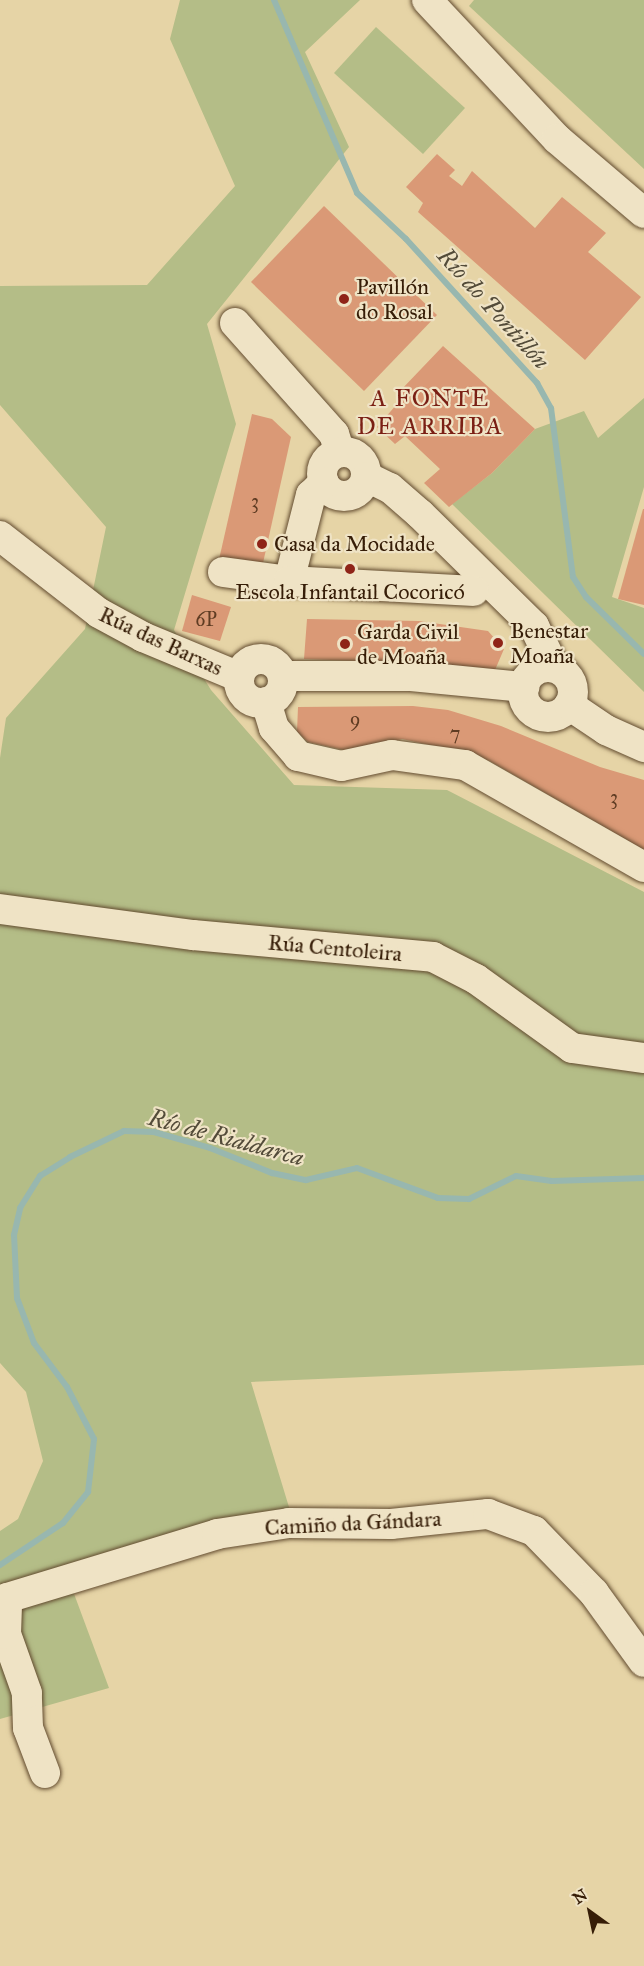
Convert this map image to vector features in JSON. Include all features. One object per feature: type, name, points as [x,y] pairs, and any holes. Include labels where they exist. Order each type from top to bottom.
[{"type":"street","points":[[427,0],[557,139],[644,213]]},
{"type":"street","points":[[235,323],[334,434],[340,452]]},
{"type":"street","points":[[289,581],[311,495],[324,482],[327,460],[340,452],[360,458],[367,477],[390,488],[420,514],[534,626],[554,667],[571,682],[569,705],[558,715],[542,716],[525,702],[524,687],[531,673],[554,667]]},
{"type":"street","points":[[324,482],[333,494],[348,496],[360,490],[367,477]]},
{"type":"street","name":"Rúa das Barxas","points":[[0,536],[99,613],[143,637],[239,677]]},
{"type":"street","points":[[223,572],[289,581],[474,591]]},
{"type":"street","name":"Rúa das Barxas","points":[[266,702],[252,701],[241,691],[239,677],[244,666],[255,659],[267,659],[277,665],[283,676]]},
{"type":"street","points":[[524,687],[411,676],[283,676],[282,687],[266,702],[274,728],[298,756],[341,766],[392,755],[465,765],[644,867]]},
{"type":"street","points":[[569,705],[606,730],[644,747]]},
{"type":"street","name":"Rúa Centoleira","points":[[0,909],[193,935],[433,957],[476,979],[572,1048],[644,1058]]},
{"type":"street","name":"Camiño da Gándara","points":[[45,1773],[28,1728],[27,1693],[6,1634],[8,1598],[217,1534],[289,1523],[391,1524],[488,1514],[534,1531],[594,1593],[644,1662]]},
{"type":"green space","points":[[180,0],[360,0],[305,52],[349,147],[207,324],[236,424],[174,630],[211,690],[294,785],[447,790],[644,892],[644,1365],[251,1382],[292,1517],[70,1583],[109,1688],[0,1719],[0,1531],[18,1519],[43,1461],[26,1392],[0,1363],[0,758],[6,718],[85,629],[106,527],[0,405],[0,286],[147,285],[235,186],[170,39]]},
{"type":"green space","points":[[474,0],[644,0],[644,169],[469,6]]},
{"type":"green space","points":[[376,27],[465,108],[423,154],[334,73]]},
{"type":"green space","points":[[644,398],[644,487],[612,597],[644,608],[644,692],[452,504],[492,473],[535,429],[584,411],[598,438]]},
{"type":"building","points":[[437,154],[455,170],[449,176],[462,186],[472,171],[535,228],[562,197],[606,233],[588,252],[641,297],[585,360],[418,212],[423,203],[406,187]]},
{"type":"building","name":"Pavillón do Rosal","points":[[324,206],[437,315],[364,391],[251,282]]},
{"type":"building","points":[[443,346],[535,429],[492,473],[449,507],[424,483],[440,469],[405,436],[395,444],[377,427],[404,396],[400,391]]},
{"type":"building","points":[[252,414],[272,419],[291,437],[261,572],[218,564]]},
{"type":"building","points":[[644,509],[644,605],[618,599]]},
{"type":"building","points":[[192,595],[231,607],[220,641],[182,631]]},
{"type":"building","points":[[307,619],[419,621],[488,631],[504,649],[492,677],[413,663],[304,659]]},
{"type":"building","points":[[413,706],[448,710],[501,726],[600,767],[644,780],[644,850],[488,760],[487,763],[463,752],[402,739],[353,752],[308,742],[297,732],[298,707]]},
{"type":"waterway","name":"Río do Pontillón","points":[[274,0],[357,193],[406,239],[537,383],[551,408],[573,577],[586,597],[644,654]]},
{"type":"waterway","name":"Río de Rialdarca","points":[[0,1565],[63,1523],[88,1492],[94,1439],[67,1387],[34,1343],[17,1298],[14,1235],[20,1208],[40,1176],[70,1157],[124,1131],[154,1132],[210,1148],[272,1173],[306,1180],[357,1168],[438,1198],[469,1199],[516,1176],[552,1181],[644,1178]]},
{"type":"place","name":"Pavillón do Rosal","points":[[344,299]]},
{"type":"place","name":"Casa da Mocidade","points":[[262,544]]},
{"type":"place","name":"Escola Infantail Cocoricó","points":[[350,569]]},
{"type":"place","name":"Benestar Moaña","points":[[498,643]]},
{"type":"place","name":"Garda Civil de Moaña","points":[[345,644]]},
{"type":"district","name":"A FONTE DE ARRIBA","points":[[430,413]]}]
